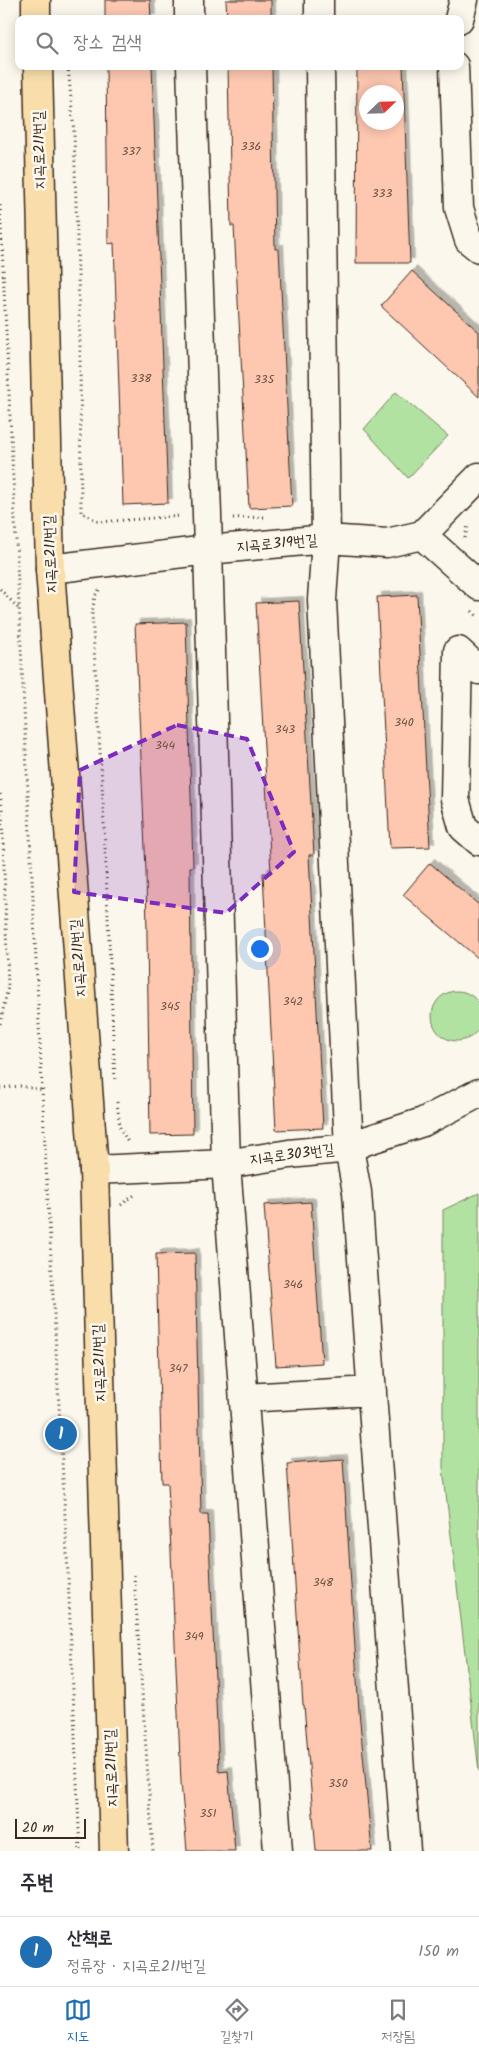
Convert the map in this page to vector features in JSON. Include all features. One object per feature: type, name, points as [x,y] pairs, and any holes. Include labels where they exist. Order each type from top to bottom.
[{"type":"main road","points":[[36,0],[36,15]]},
{"type":"main road","name":"지곡로211번길","points":[[38,70],[50,569],[94,1170],[114,1851]]},
{"type":"street","points":[[189,0],[189,15]]},
{"type":"street","points":[[319,0],[319,15]]},
{"type":"street","points":[[460,15],[464,0]]},
{"type":"street","points":[[191,70],[208,550],[226,1164],[278,1851]]},
{"type":"street","points":[[320,70],[326,539],[322,600],[349,1148],[357,1192],[406,1851]]},
{"type":"street","points":[[454,70],[459,208],[469,240],[479,248]]},
{"type":"street","points":[[479,477],[422,535],[479,586]]},
{"type":"street","name":"지곡로319번길","points":[[50,569],[208,550],[326,539],[387,542],[422,535]]},
{"type":"street","points":[[479,670],[458,651],[455,800],[463,827],[479,841]]},
{"type":"street","name":"지곡로303번길","points":[[94,1170],[226,1164],[289,1154],[349,1148],[423,1122],[479,1093]]},
{"type":"street","points":[[244,1398],[372,1392]]},
{"type":"path","points":[[68,70],[74,132],[80,345],[81,512],[99,522],[182,516]]},
{"type":"path","points":[[0,205],[80,1851]]},
{"type":"path","points":[[224,518],[271,516]]},
{"type":"path","points":[[469,542],[464,537],[471,517]]},
{"type":"path","points":[[100,588],[95,596],[92,614],[104,811],[116,1086]]},
{"type":"path","points":[[0,589],[19,609]]},
{"type":"path","points":[[0,794],[4,846],[8,987],[0,1024]]},
{"type":"path","points":[[0,1088],[20,1086],[42,1090]]},
{"type":"path","points":[[116,1096],[120,1128],[131,1146]]},
{"type":"path","points":[[134,1572],[153,1851]]},
{"type":"highlighted area","points":[[177,725],[247,739],[294,852],[226,913],[74,892],[80,770]]},
{"type":"green space","points":[[396,392],[448,436],[408,478],[364,429]]},
{"type":"green space","points":[[452,991],[462,991],[471,995],[480,1006],[480,1026],[471,1037],[462,1041],[452,1041],[443,1037],[436,1030],[432,1021],[432,1011],[436,1002],[443,995]]},
{"type":"green space","points":[[479,1193],[479,1771],[443,1468],[443,1210]]},
{"type":"building","points":[[105,0],[150,0],[151,15],[105,15]]},
{"type":"building","points":[[226,0],[271,0],[271,15],[227,15]]},
{"type":"building","points":[[106,70],[152,70],[168,503],[123,505],[114,243],[108,244]]},
{"type":"building","points":[[228,70],[272,70],[275,249],[279,249],[292,506],[249,508],[234,226],[231,226]]},
{"type":"building","points":[[357,70],[403,70],[404,85],[359,85],[359,130],[404,130],[404,94],[410,263],[356,263]]},
{"type":"building","points":[[412,271],[479,332],[479,397],[381,306]]},
{"type":"building","points":[[417,595],[430,847],[390,848],[377,597]]},
{"type":"building","points":[[299,601],[314,855],[309,855],[323,1128],[276,1130],[263,873],[271,873],[256,603]]},
{"type":"building","points":[[186,622],[193,867],[190,867],[193,1134],[150,1135],[146,871],[135,624]]},
{"type":"building","points":[[430,863],[479,905],[479,959],[403,895]]},
{"type":"building","points":[[311,1202],[322,1363],[276,1366],[264,1205]]},
{"type":"building","points":[[195,1253],[201,1514],[208,1514],[219,1772],[228,1771],[235,1851],[187,1851],[181,1782],[168,1483],[162,1483],[156,1254]]},
{"type":"building","points":[[343,1459],[359,1711],[372,1851],[316,1851],[303,1705],[287,1463]]},
{"type":"place","name":"산책로","points":[[61,1434]]}]
